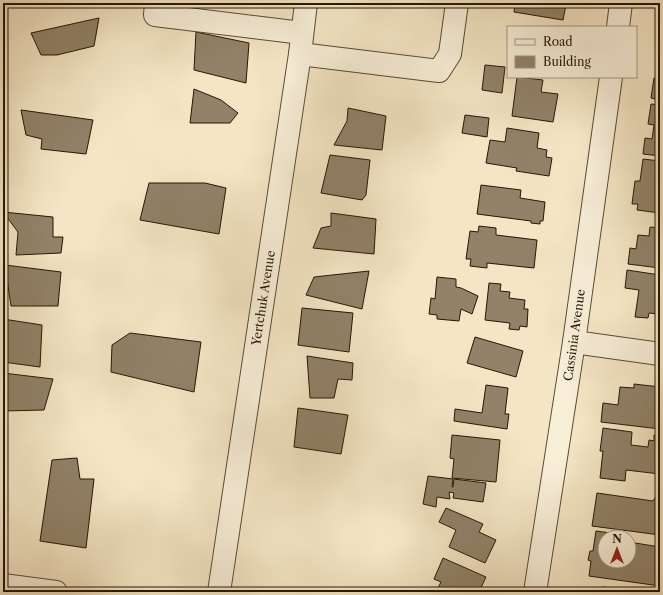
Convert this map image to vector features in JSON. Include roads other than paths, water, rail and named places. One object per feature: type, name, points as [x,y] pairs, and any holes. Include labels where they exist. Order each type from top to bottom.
[{"type":"street","points":[[156,3],[155,15],[439,71],[450,54],[457,3]]},
{"type":"street","name":"Yertchuk Avenue","points":[[219,592],[306,3]]},
{"type":"street","points":[[618,26],[621,3]]},
{"type":"street","name":"Cassinia Avenue","points":[[535,592],[574,342],[611,78]]},
{"type":"street","points":[[574,342],[660,354]]},
{"type":"street","points":[[3,585],[56,592]]}]
